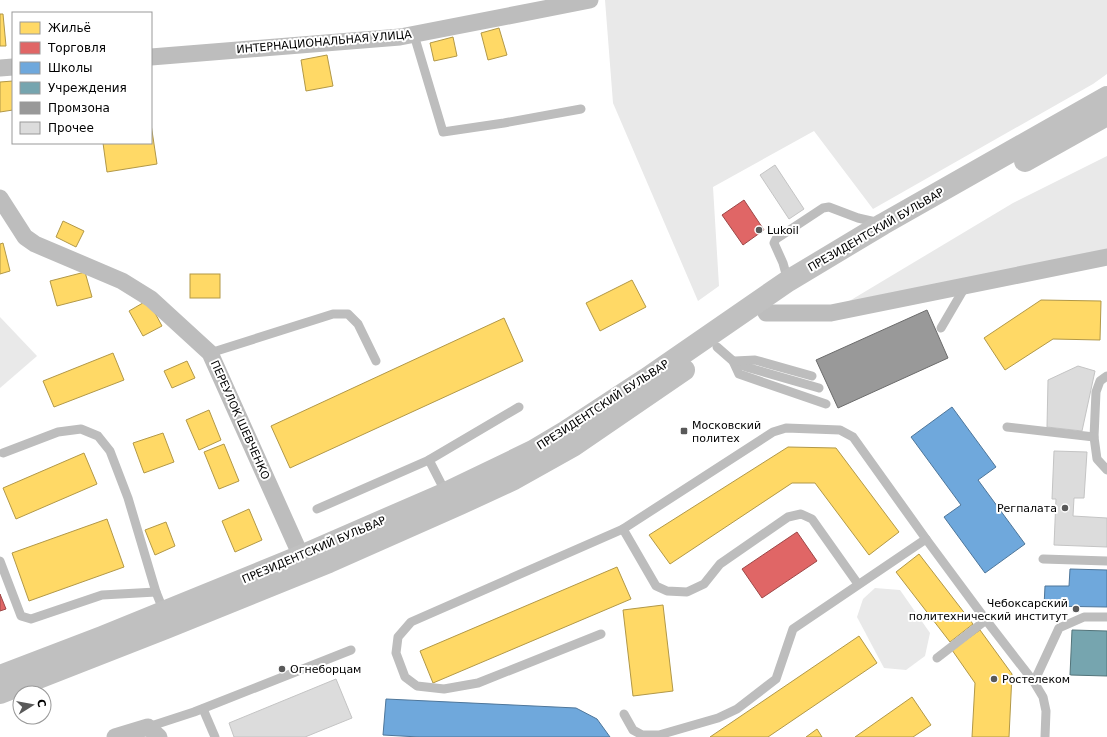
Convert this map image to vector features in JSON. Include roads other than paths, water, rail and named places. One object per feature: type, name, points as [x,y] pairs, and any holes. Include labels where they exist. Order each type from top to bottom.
[{"type":"main road","name":"ПРЕЗИДЕНТСКИЙ БУЛЬВАР","points":[[0,676],[164,612],[301,556],[446,493],[533,451],[565,432],[788,281],[883,224],[1107,97]]},
{"type":"main road","name":"ПРЕЗИДЕНТСКИЙ БУЛЬВАР","points":[[0,693],[152,634],[329,562],[514,479],[574,446],[725,354],[766,313],[894,235],[1107,115]]},
{"type":"street","name":"ИНТЕРНАЦИОНАЛЬНАЯ УЛИЦА","points":[[152,57],[400,37],[590,0]]},
{"type":"street","points":[[0,68],[12,67]]},
{"type":"street","name":"ПЕРЕУЛОК ШЕВЧЕНКО","points":[[0,198],[25,237],[35,244],[122,281],[145,295],[210,353],[301,556]]},
{"type":"street","points":[[766,313],[831,313],[1107,257]]},
{"type":"street","points":[[115,737],[153,732]]},
{"type":"lane","points":[[414,35],[443,132],[581,109]]},
{"type":"lane","points":[[788,281],[783,263],[774,243],[776,239],[823,208],[829,207],[858,218],[883,224]]},
{"type":"lane","points":[[941,328],[965,287]]},
{"type":"lane","points":[[210,353],[333,314],[348,314],[358,324],[376,362]]},
{"type":"lane","points":[[725,354],[755,360],[812,376]]},
{"type":"lane","points":[[725,354],[746,367],[819,388]]},
{"type":"lane","points":[[725,354],[739,374],[826,404]]},
{"type":"lane","points":[[1107,376],[1100,381],[1096,392],[1094,437],[1097,459],[1107,470]]},
{"type":"lane","points":[[317,509],[429,460],[519,407]]},
{"type":"lane","points":[[3,453],[58,432],[81,428],[98,436],[110,451],[125,491],[156,592],[164,612]]},
{"type":"lane","points":[[601,634],[478,683],[444,689],[417,686],[405,677],[396,652],[398,637],[411,622],[623,529],[773,432],[786,428],[840,430],[853,437],[926,539],[1034,682],[1043,697],[1046,711],[1045,737]]},
{"type":"lane","points":[[1007,428],[1094,437]]},
{"type":"lane","points":[[429,460],[446,493]]},
{"type":"lane","points":[[623,529],[656,586],[667,591],[687,592],[704,584],[720,564],[788,517],[801,514],[812,519],[858,584]]},
{"type":"lane","points":[[624,714],[633,730],[642,735],[659,735],[718,718],[737,709],[776,679],[793,629],[926,539]]},
{"type":"lane","points":[[1043,558],[1107,561]]},
{"type":"lane","points":[[0,561],[21,616],[31,619],[102,595],[156,592]]},
{"type":"lane","points":[[1034,682],[1059,628],[1084,617],[1107,617]]},
{"type":"lane","points":[[937,658],[986,620]]},
{"type":"lane","points":[[153,732],[203,708],[352,650]]},
{"type":"lane","points":[[203,708],[215,737]]},
{"type":"place","name":"Lukoil","points":[[759,230]]},
{"type":"place","name":"Московский политех","points":[[684,431]]},
{"type":"place","name":"Регпалата","points":[[1065,508]]},
{"type":"place","name":"Чебоксарский политехнический институт","points":[[1076,609]]},
{"type":"place","name":"Огнеборцам","points":[[282,669]]},
{"type":"place","name":"Ростелеком","points":[[994,679]]}]
